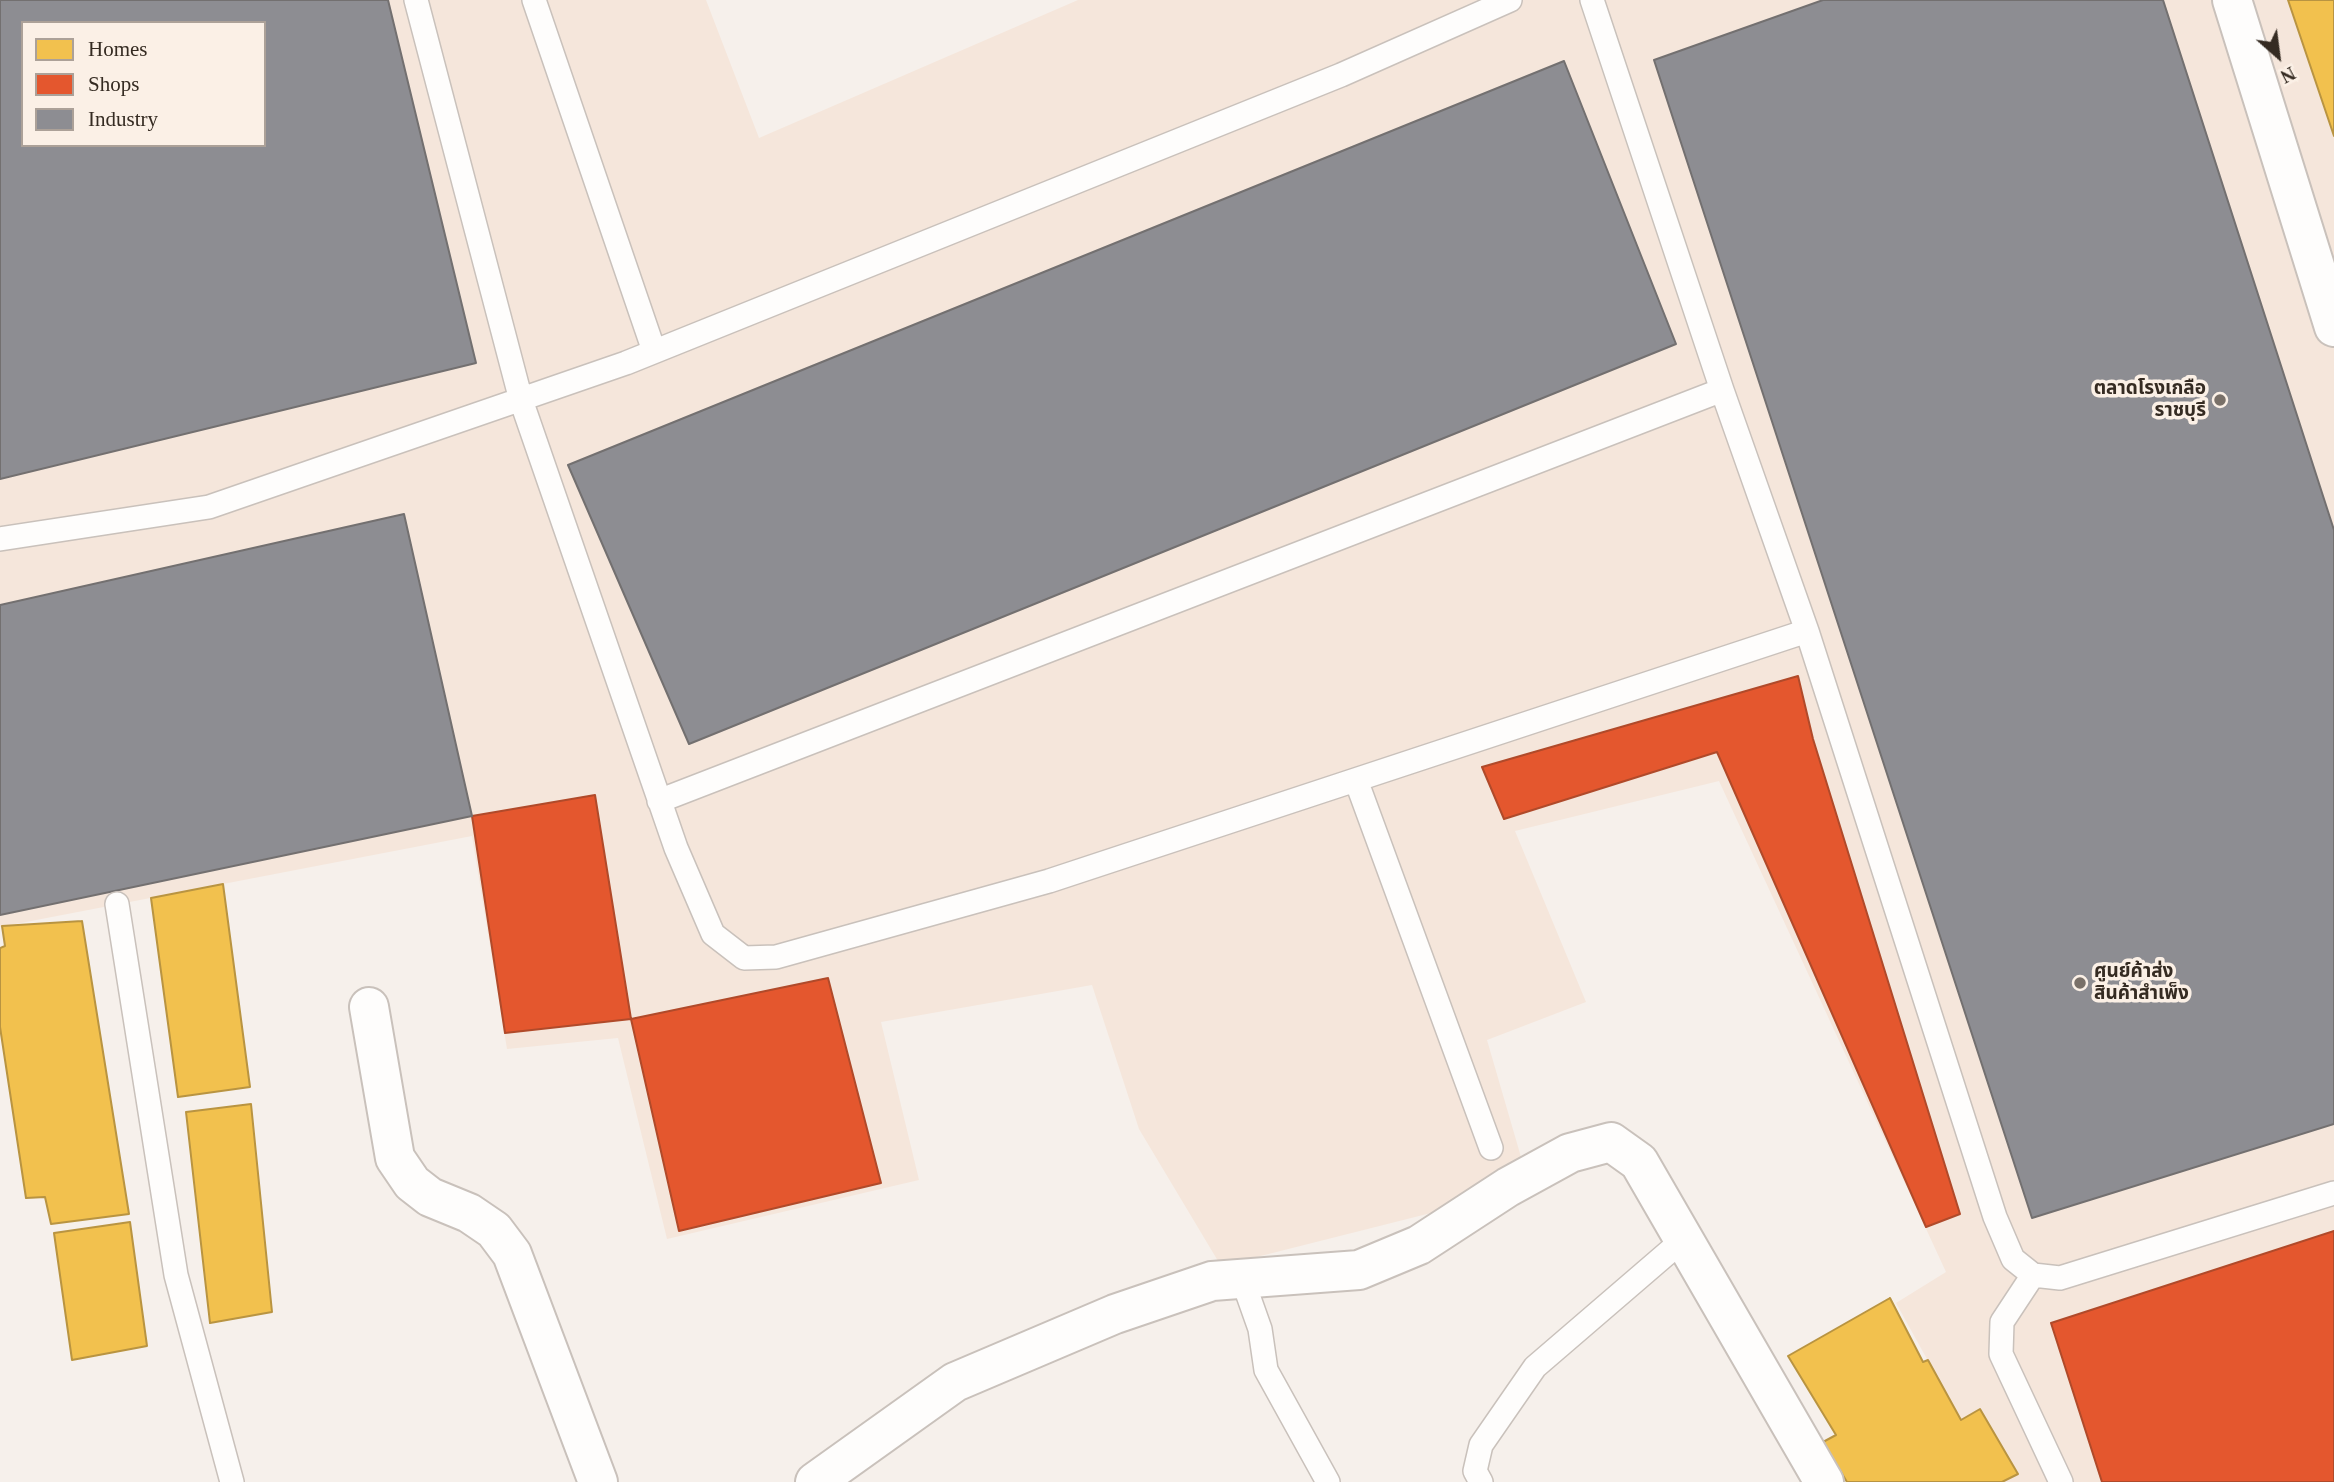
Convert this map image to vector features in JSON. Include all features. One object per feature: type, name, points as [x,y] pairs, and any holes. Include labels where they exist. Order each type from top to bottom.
[{"type":"street","points":[[2232,0],[2334,327]]},
{"type":"street","points":[[369,1007],[395,1158],[412,1183],[430,1197],[469,1213],[494,1230],[512,1254],[598,1482]]},
{"type":"street","points":[[815,1482],[955,1382],[1115,1314],[1212,1281],[1243,1281],[1359,1270],[1419,1245],[1508,1187],[1570,1153],[1611,1142],[1639,1162],[1824,1482]]},
{"type":"lane","points":[[416,0],[521,400],[676,848],[713,933],[744,958],[776,957],[1049,881],[1807,631]]},
{"type":"lane","points":[[534,0],[654,351]]},
{"type":"lane","points":[[0,539],[209,508],[521,400],[654,351],[1341,75],[1510,0]]},
{"type":"lane","points":[[1592,0],[1722,390],[1807,631],[1994,1217],[2013,1259],[2033,1275],[2060,1278],[2334,1193]]},
{"type":"lane","points":[[660,801],[1722,390]]},
{"type":"lane","points":[[1356,780],[1491,1148]]},
{"type":"lane","points":[[117,904],[176,1276],[232,1482]]},
{"type":"lane","points":[[1480,1482],[1475,1471],[1481,1446],[1535,1367],[1685,1238]]},
{"type":"lane","points":[[2033,1275],[2002,1322],[2001,1354],[2061,1482]]},
{"type":"lane","points":[[1243,1281],[1260,1329],[1266,1370],[1328,1482]]},
{"type":"shaded area","points":[[0,0],[706,0],[759,138],[1078,0],[2334,0],[2334,1482],[1995,1482],[1896,1303],[1946,1272],[1719,781],[1515,831],[1586,1002],[1487,1040],[1530,1188],[1221,1266],[1139,1129],[1092,985],[881,1022],[919,1180],[667,1239],[618,1038],[507,1049],[472,836],[0,927]]},
{"type":"building: Homes","points":[[2288,0],[2334,0],[2334,136]]},
{"type":"building: Homes","points":[[223,884],[250,1087],[178,1097],[151,898]]},
{"type":"building: Homes","points":[[82,921],[129,1214],[51,1224],[45,1197],[26,1198],[0,1027],[0,948],[5,946],[2,926]]},
{"type":"building: Homes","points":[[251,1104],[272,1312],[210,1323],[186,1112]]},
{"type":"building: Homes","points":[[130,1222],[147,1346],[72,1360],[54,1233]]},
{"type":"building: Homes","points":[[1890,1298],[1923,1362],[1928,1360],[1961,1420],[1980,1409],[2018,1474],[2002,1482],[1847,1482],[1823,1442],[1836,1435],[1788,1356]]},
{"type":"building: Shops","points":[[1798,676],[1813,739],[1960,1214],[1926,1227],[1717,752],[1504,819],[1482,767]]},
{"type":"building: Shops","points":[[595,795],[631,1019],[505,1033],[472,816]]},
{"type":"building: Shops","points":[[828,978],[881,1183],[679,1231],[631,1019]]},
{"type":"building: Shops","points":[[2334,1231],[2334,1482],[2102,1482],[2051,1323]]},
{"type":"building: Industry","points":[[0,0],[388,0],[476,363],[0,479]]},
{"type":"building: Industry","points":[[1823,0],[2163,0],[2334,530],[2334,1124],[2032,1218],[1654,60]]},
{"type":"building: Industry","points":[[1564,61],[1676,344],[689,744],[568,465]]},
{"type":"building: Industry","points":[[404,514],[472,816],[0,915],[0,605]]},
{"type":"place","name":"ตลาดโรงเกลือ ราชบุรี","points":[[2220,400]]},
{"type":"place","name":"ศูนย์ค้าส่ง สินค้าสำเพ็ง","points":[[2080,983]]}]
